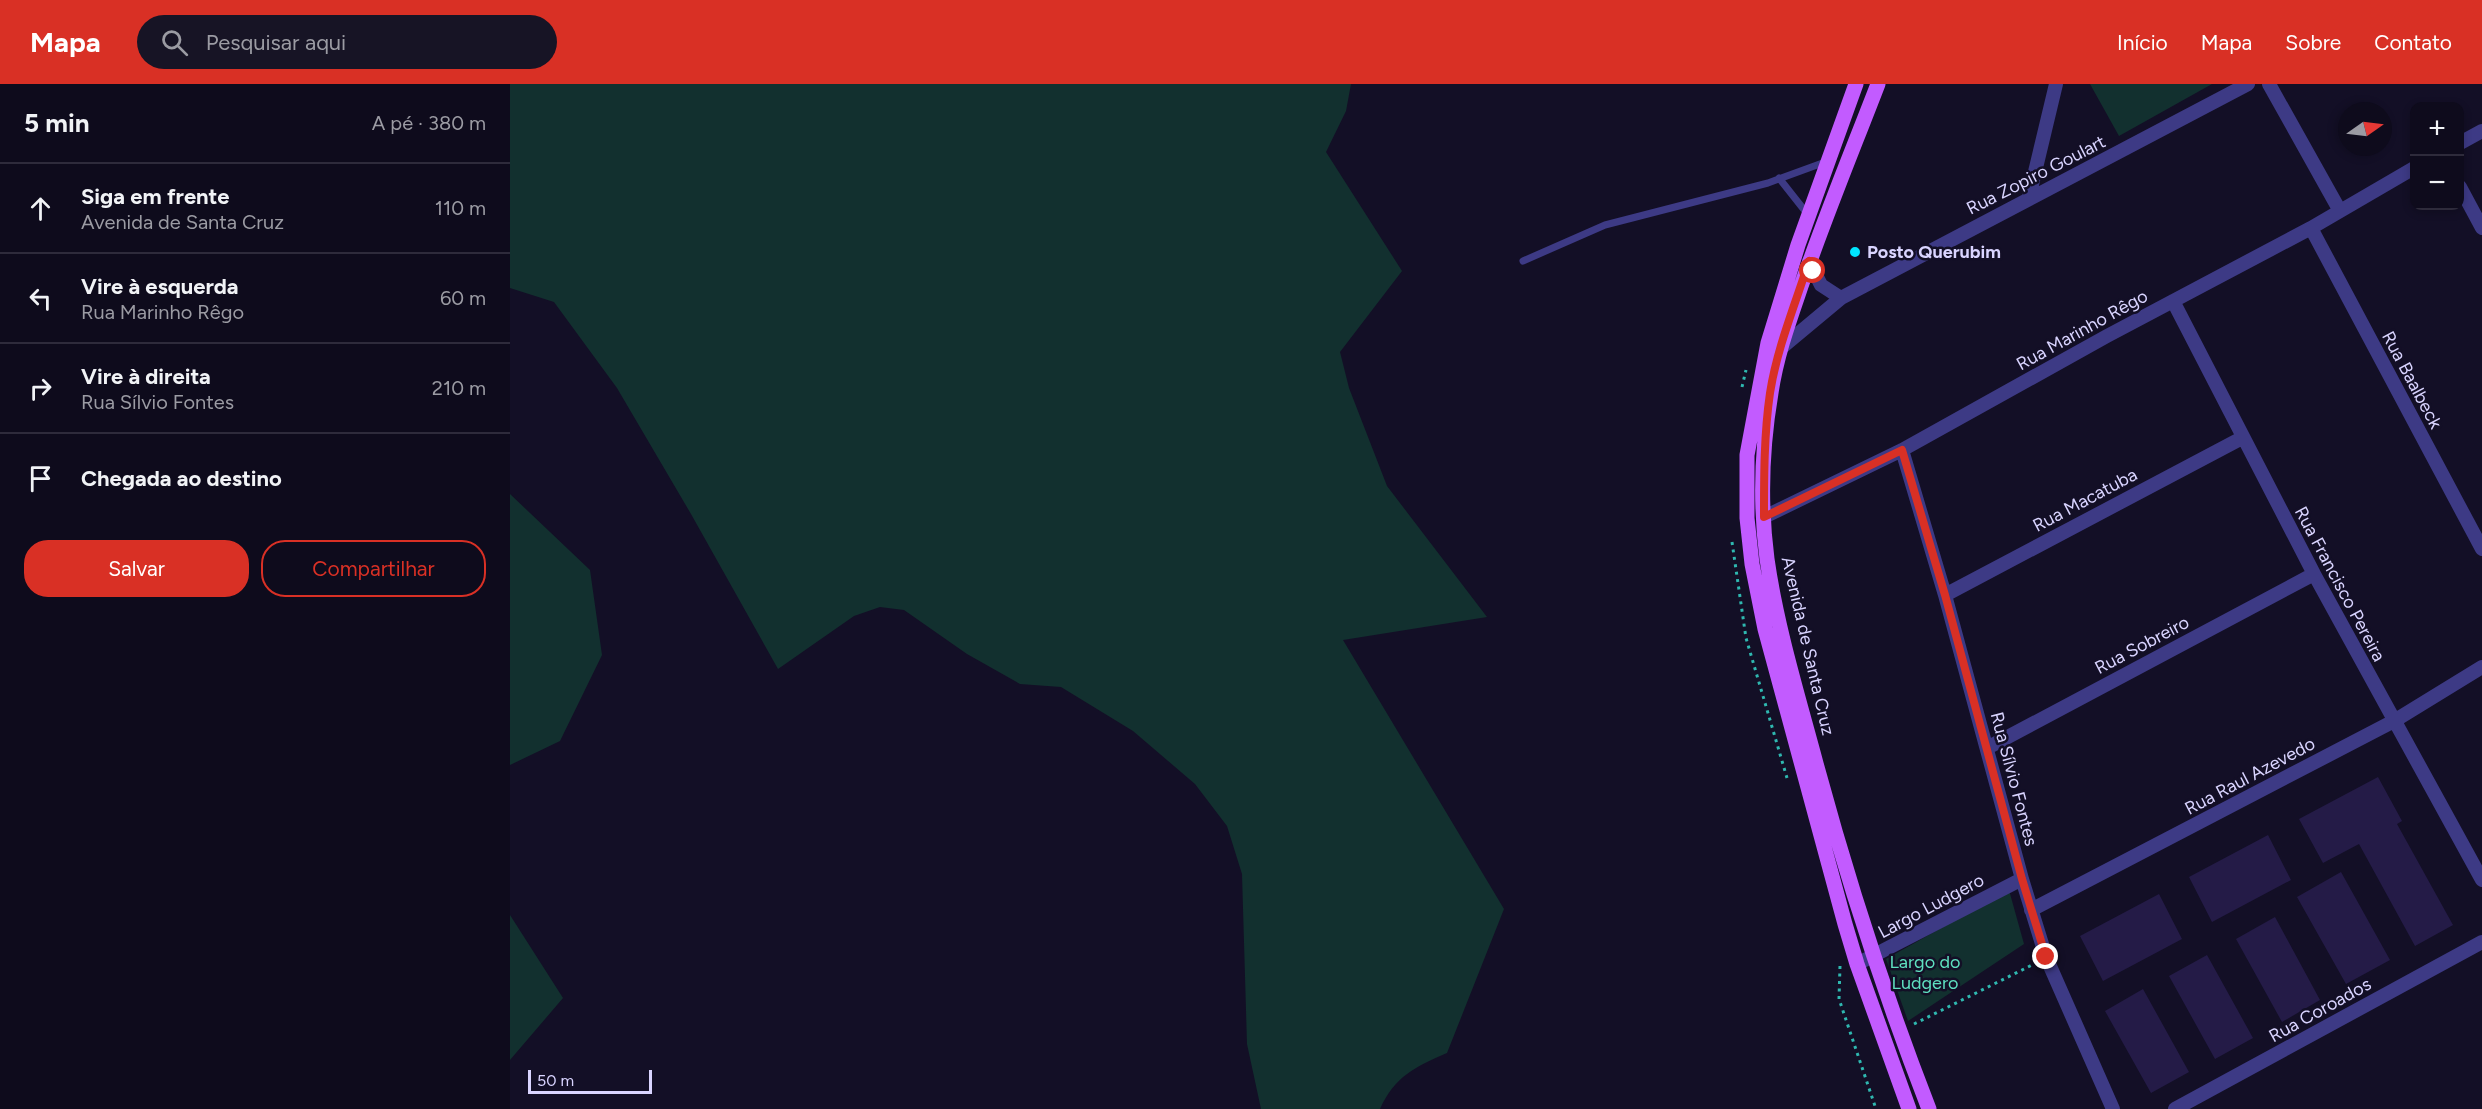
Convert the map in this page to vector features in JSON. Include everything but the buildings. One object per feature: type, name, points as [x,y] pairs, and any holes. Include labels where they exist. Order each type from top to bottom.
[{"type":"main road","name":"Avenida de Santa Cruz","points":[[1856,84],[1767,344],[1747,455],[1747,518],[1752,564],[1765,629],[1857,964],[1909,1109]]},
{"type":"main road","name":"Avenida de Santa Cruz","points":[[1878,84],[1809,261],[1780,348],[1771,392],[1765,451],[1764,517],[1767,557],[1785,642],[1821,782],[1872,957],[1929,1109]]},
{"type":"street","points":[[2029,197],[2056,84]]},
{"type":"street","name":"Rua Zopiro Goulart","points":[[1780,348],[1841,298],[2029,197],[2146,139],[2248,84]]},
{"type":"street","points":[[2269,84],[2340,211]]},
{"type":"street","points":[[2464,141],[2482,131]]},
{"type":"street","name":"Rua Marinho Rêgo","points":[[1764,517],[1902,450],[2311,228],[2410,171]]},
{"type":"street","points":[[2464,194],[2482,228]]},
{"type":"street","name":"Rua Baalbeck","points":[[2311,228],[2482,549]]},
{"type":"street","points":[[1809,261],[1821,285],[1841,298]]},
{"type":"street","name":"Rua Francisco Pereira","points":[[2173,301],[2314,574],[2482,880]]},
{"type":"street","name":"Rua Macatuba","points":[[1945,595],[2242,438]]},
{"type":"street","name":"Rua Sílvio Fontes","points":[[1902,450],[2046,957],[2113,1109]]},
{"type":"street","name":"Rua Sobreiro","points":[[1987,748],[2314,574]]},
{"type":"street","name":"Rua Raul Azevedo","points":[[2031,910],[2394,721],[2482,667]]},
{"type":"street","name":"Largo Ludgero","points":[[1857,964],[2022,879]]},
{"type":"street","name":"Rua Coroados","points":[[2175,1109],[2482,942]]},
{"type":"lane","points":[[1523,261],[1605,225],[1779,178],[1829,160]]},
{"type":"lane","points":[[1779,178],[1809,216]]},
{"type":"path","points":[[1899,1033],[2046,957]]},
{"type":"green space","points":[[510,84],[1351,84],[1346,111],[1326,152],[1402,271],[1340,352],[1349,388],[1387,486],[1487,617],[1343,640],[1504,909],[1447,1053],[1416,1068],[1399,1080],[1380,1109],[1261,1109],[1247,1044],[1242,874],[1227,826],[1195,784],[1133,731],[1061,687],[1020,684],[967,654],[904,610],[880,607],[854,616],[778,669],[617,388],[554,302],[510,288]]},
{"type":"green space","points":[[2090,84],[2212,84],[2119,136]]},
{"type":"green space","points":[[510,494],[590,570],[602,655],[560,741],[510,765]]},
{"type":"green space","name":"Largo do Ludgero","points":[[2009,890],[2024,944],[1908,1021],[1886,959]]},
{"type":"green space","points":[[510,915],[563,998],[510,1060]]},
{"type":"place","name":"Posto Querubim","points":[[1855,252]]},
{"type":"route","points":[[1813,271],[1809,261],[1780,348],[1771,392],[1765,451],[1764,517],[1902,450],[2046,957]]}]
